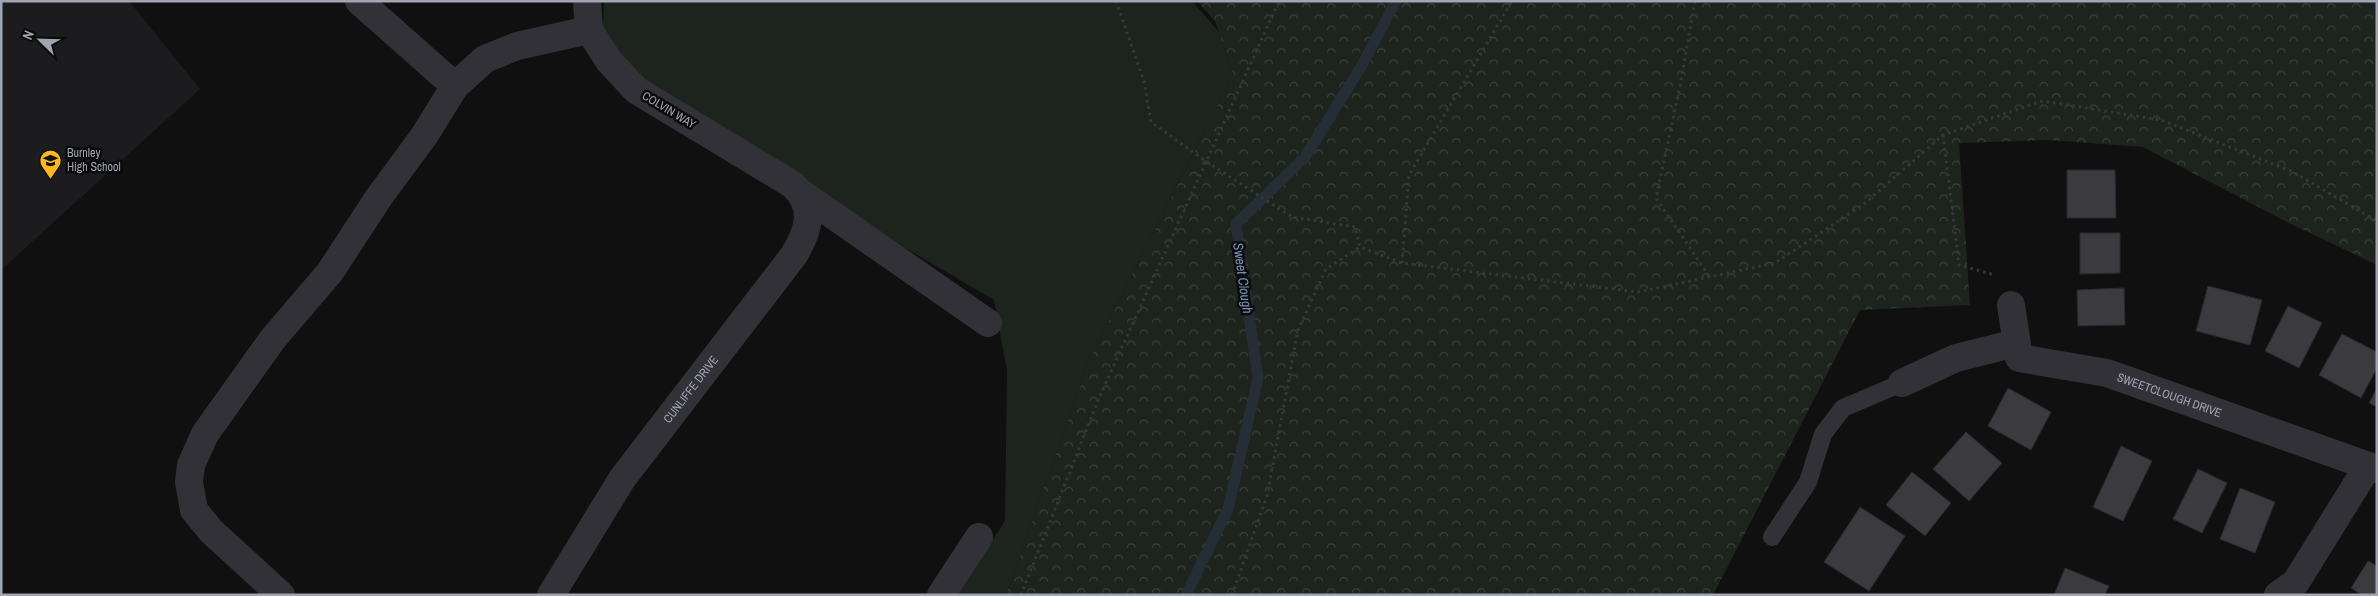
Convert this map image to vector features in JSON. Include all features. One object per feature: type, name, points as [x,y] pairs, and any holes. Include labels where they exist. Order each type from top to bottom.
[{"type":"street","points":[[359,1],[454,86]]},
{"type":"street","points":[[281,595],[211,531],[194,510],[189,482],[191,465],[205,434],[272,340],[330,272],[379,197],[424,136],[454,86],[485,59],[516,46],[589,30],[588,1]]},
{"type":"street","name":"COLVIN WAY","points":[[589,30],[609,61],[636,90],[798,190],[988,323]]},
{"type":"street","name":"CUNLIFFE DRIVE","points":[[551,595],[622,479],[794,255],[803,240],[808,224],[808,208],[798,190]]},
{"type":"street","name":"SWEETCLOUGH DRIVE","points":[[2011,304],[2018,358],[2107,373],[2372,467],[2296,582],[2278,595]]},
{"type":"street","points":[[1902,383],[1956,358],[2016,343]]},
{"type":"street","points":[[941,595],[979,537]]},
{"type":"lane","points":[[1772,537],[1808,482],[1823,434],[1843,408],[1902,383]]},
{"type":"path","points":[[1116,1],[1144,81],[1151,122],[1207,162],[1292,217],[1355,227],[1360,247]]},
{"type":"path","points":[[1021,595],[1099,398],[1279,1]]},
{"type":"path","points":[[1402,263],[1409,175],[1512,1]]},
{"type":"path","points":[[1695,1],[1680,86],[1656,198],[1709,276]]},
{"type":"path","points":[[1360,247],[1402,263],[1638,292],[1775,262],[1864,204],[1943,135],[2042,101],[2161,120],[2291,171],[2377,221]]},
{"type":"path","points":[[1943,135],[1959,264],[2009,279],[2011,304]]},
{"type":"path","points":[[1232,595],[1267,496],[1298,330],[1326,269],[1360,247]]},
{"type":"shaded area","name":"Burnley High School","points":[[1,1],[129,1],[200,89],[1,270]]},
{"type":"green space","points":[[604,1],[1192,1],[1219,32],[1233,74],[1089,361],[1006,595],[956,595],[1005,521],[1007,371],[994,300],[636,90],[589,30],[603,24]]},
{"type":"green space","points":[[1197,1],[2377,1],[2377,265],[2287,222],[2143,147],[2049,140],[1959,143],[1970,305],[1860,310],[1713,595],[1006,595],[1089,361],[1233,74],[1215,21]]},
{"type":"building","points":[[2067,170],[2115,170],[2116,218],[2067,218]]},
{"type":"building","points":[[2080,233],[2120,233],[2120,273],[2080,274]]},
{"type":"building","points":[[2208,286],[2262,300],[2250,345],[2196,331]]},
{"type":"building","points":[[2124,288],[2125,325],[2078,326],[2077,290]]},
{"type":"building","points":[[2288,306],[2322,323],[2299,368],[2265,351]]},
{"type":"building","points":[[2342,334],[2377,352],[2377,368],[2361,398],[2319,375]]},
{"type":"building","points":[[2008,388],[2051,412],[2031,450],[1988,426]]},
{"type":"building","points":[[2377,388],[2377,407],[2369,403]]},
{"type":"building","points":[[1966,432],[2002,463],[1969,501],[1933,469]]},
{"type":"building","points":[[2121,446],[2152,461],[2123,521],[2093,507]]},
{"type":"building","points":[[2198,469],[2227,483],[2202,533],[2173,519]]},
{"type":"building","points":[[1912,472],[1951,503],[1925,536],[1886,505]]},
{"type":"building","points":[[2240,488],[2275,502],[2255,553],[2220,539]]},
{"type":"building","points":[[1860,507],[1905,536],[1869,591],[1824,562]]},
{"type":"building","points":[[2368,561],[2377,566],[2377,595],[2362,595],[2351,588]]},
{"type":"building","points":[[2065,568],[2109,586],[2105,595],[2054,595]]},
{"type":"waterway","name":"Sweet Clough","points":[[1186,595],[1228,509],[1258,378],[1236,224],[1305,157],[1362,65],[1396,1]]},
{"type":"place","name":"Burnley High School","points":[[51,179]]}]
